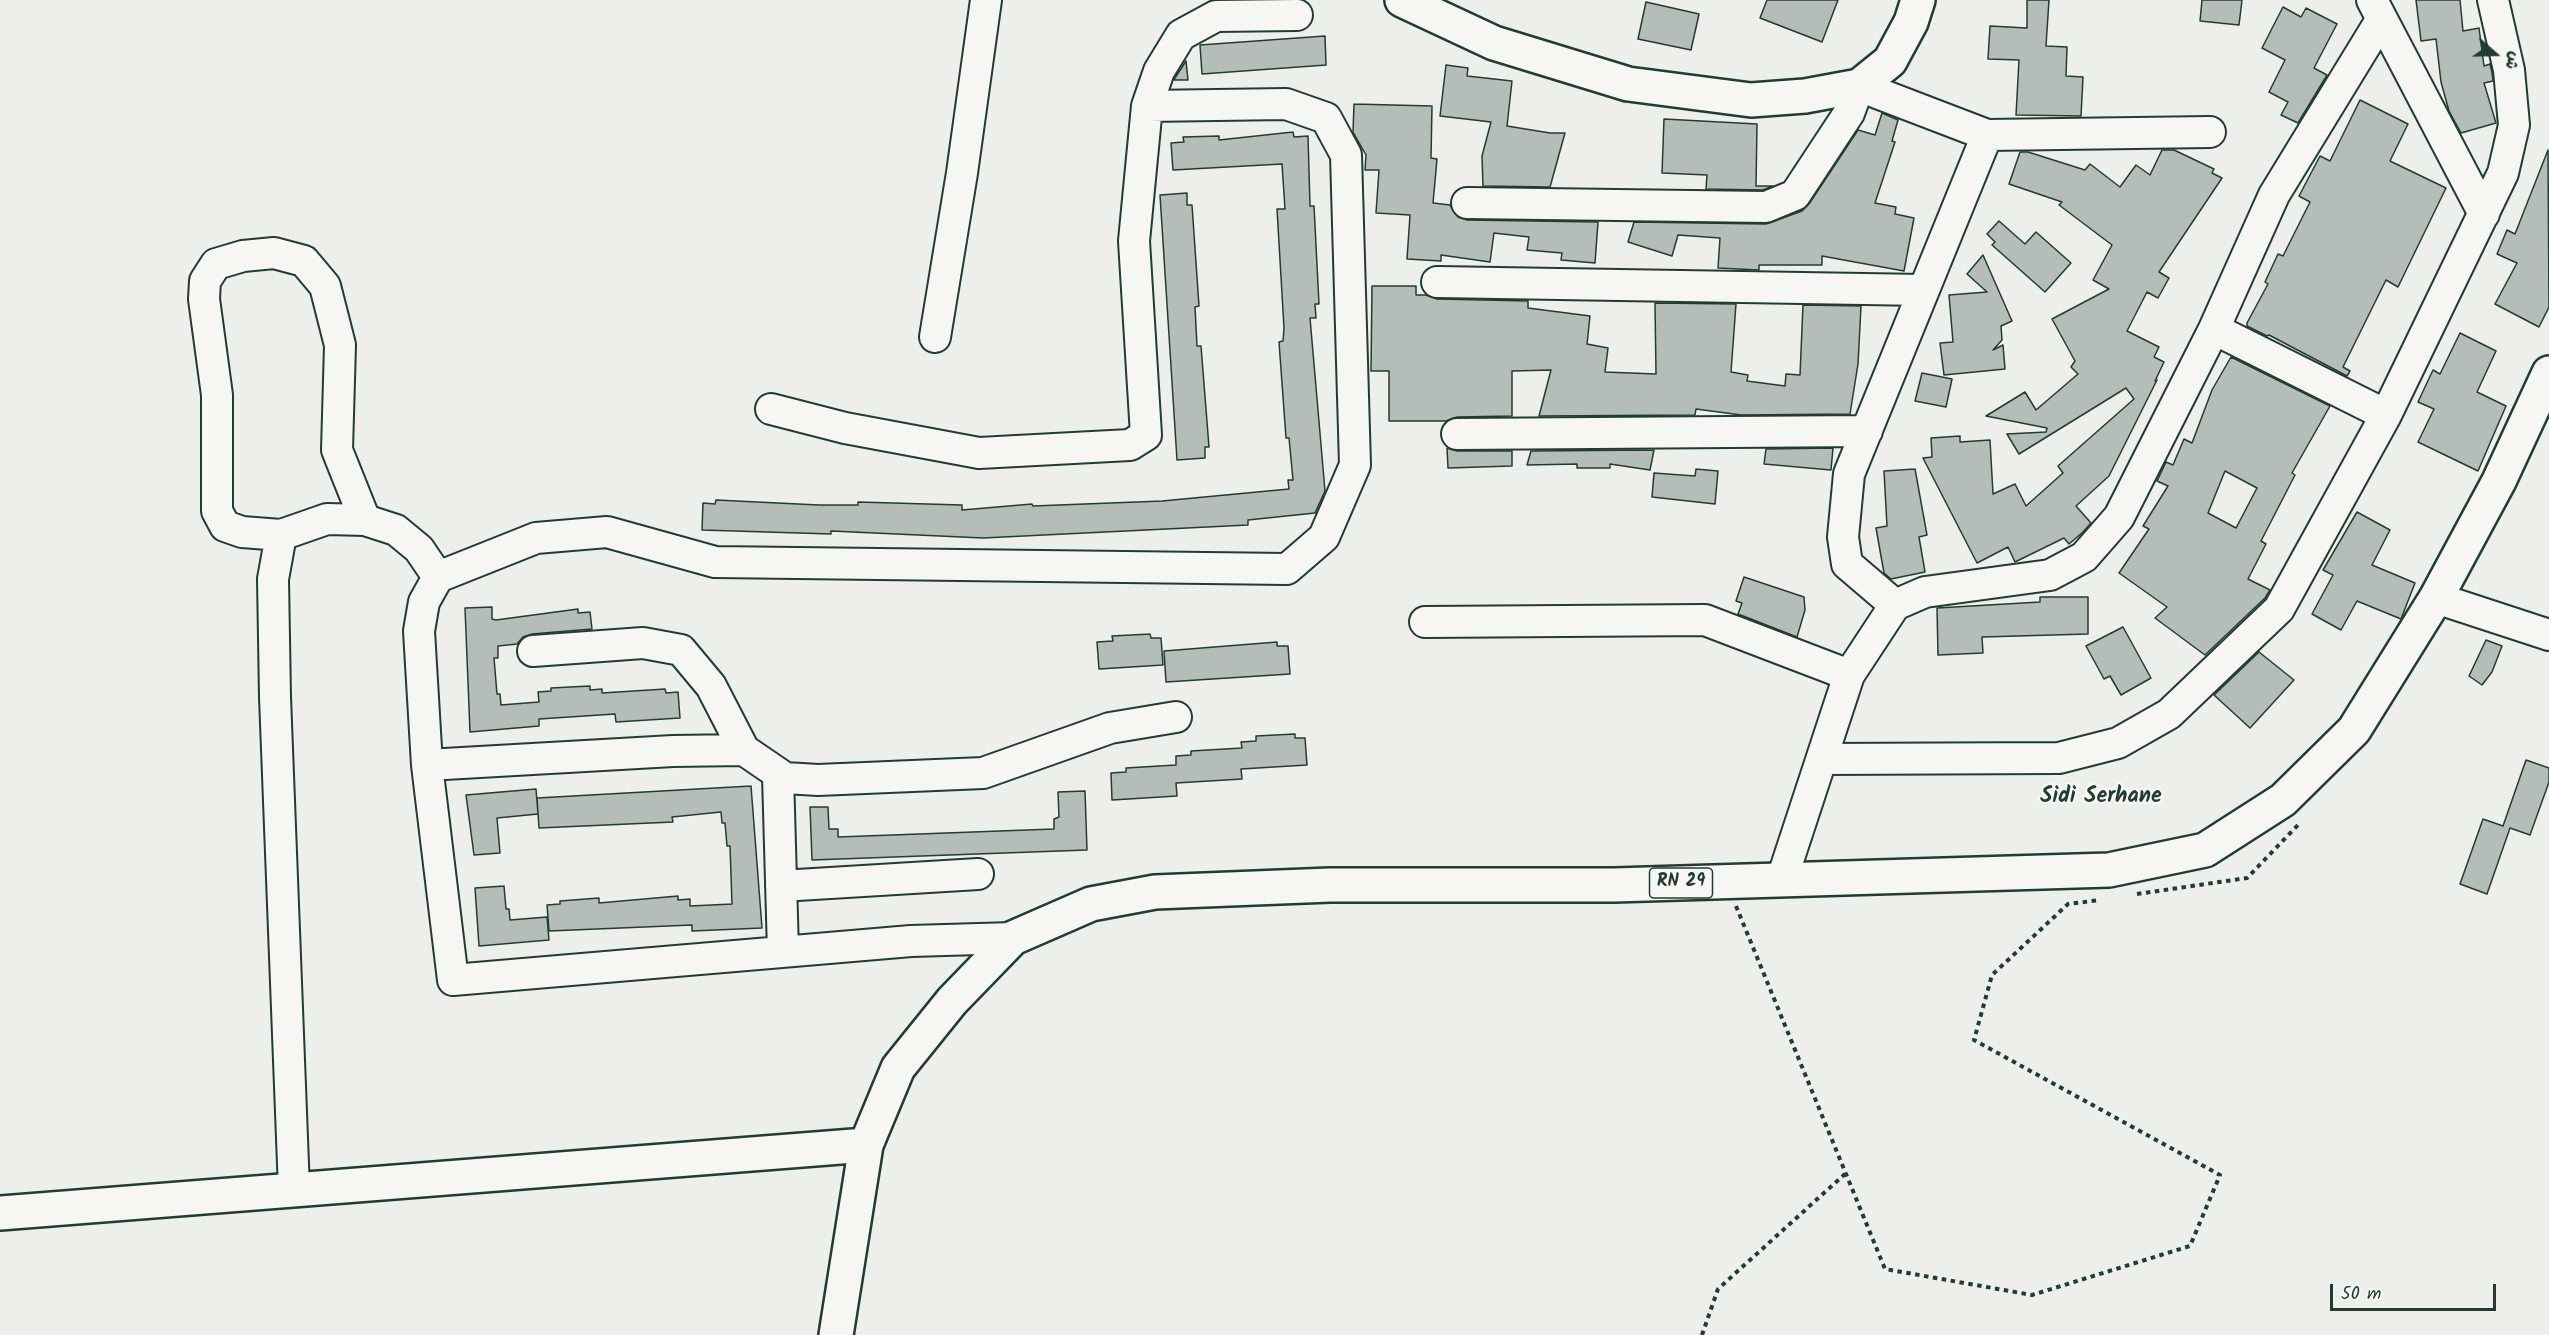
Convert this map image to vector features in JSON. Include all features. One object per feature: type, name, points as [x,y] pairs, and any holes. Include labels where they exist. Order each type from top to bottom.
[{"type":"main road","points":[[1402,0],[1494,43],[1628,84],[1752,100],[1805,96],[1859,86],[1890,62],[1911,22],[1918,0]]},
{"type":"main road","name":"RN 29","points":[[836,1335],[866,1145],[898,1068],[952,1001],[1013,938],[1091,904],[1155,892],[1330,885],[1614,885],[2109,870],[2205,850],[2283,800],[2354,730],[2436,598],[2499,482],[2549,373]]},
{"type":"main road","points":[[0,1213],[866,1145]]},
{"type":"street","points":[[935,338],[962,173],[986,0]]},
{"type":"street","points":[[1822,759],[2059,758],[2118,742],[2169,714],[2278,609],[2386,415],[2503,173],[2514,125],[2509,70],[2493,0]]},
{"type":"street","points":[[2377,10],[2484,214]]},
{"type":"street","points":[[1782,879],[1849,675],[1894,605],[1925,592],[2050,575],[2084,557],[2119,517],[2214,329],[2274,195],[2377,10]]},
{"type":"street","points":[[771,409],[845,428],[979,453],[1130,445],[1146,435],[1134,242],[1147,106],[1159,71],[1180,35],[1216,16],[1297,15]]},
{"type":"street","points":[[1467,203],[1766,207],[1795,195],[1849,113],[1859,86],[1987,135],[2210,132]]},
{"type":"street","points":[[1013,938],[912,941],[453,980],[427,765],[419,631],[424,602],[438,577],[536,538],[607,531],[715,562],[1287,569],[1324,537],[1355,465],[1346,155],[1326,118],[1286,104],[1147,106]]},
{"type":"street","points":[[1894,605],[1847,564],[1843,537],[1849,474],[1987,135]]},
{"type":"street","points":[[365,520],[337,450],[340,345],[325,286],[304,261],[274,253],[243,256],[216,264],[205,281],[204,299],[217,395],[217,512],[225,526],[242,532],[281,535],[327,519],[365,520],[396,530],[419,549],[438,577]]},
{"type":"street","points":[[1437,282],[1924,290]]},
{"type":"street","points":[[2214,329],[2386,415]]},
{"type":"street","points":[[1457,434],[1867,431]]},
{"type":"street","points":[[281,535],[273,579],[275,697],[294,1190]]},
{"type":"street","points":[[2436,598],[2549,635]]},
{"type":"street","points":[[1425,622],[1705,620],[1849,675]]},
{"type":"street","points":[[533,651],[643,643],[681,650],[711,686],[744,750],[778,775],[818,780],[982,773],[1110,728],[1176,717]]},
{"type":"street","points":[[427,765],[674,751],[744,750]]},
{"type":"street","points":[[778,775],[783,952]]},
{"type":"street","points":[[781,886],[978,873]]},
{"type":"path","points":[[2135,894],[2247,878],[2305,817],[2283,800]]},
{"type":"path","points":[[1725,881],[1885,1269],[2032,1295],[2190,1246],[2220,1175],[1974,1040],[1992,975],[2068,904],[2102,899]]},
{"type":"path","points":[[1702,1335],[1718,1290],[1846,1173]]},
{"type":"building","points":[[1767,0],[1838,0],[1822,42],[1760,18]]},
{"type":"building","points":[[2027,0],[2049,0],[2046,46],[2067,47],[2066,76],[2083,77],[2081,116],[2016,115],[2019,60],[1988,59],[1990,26],[2027,28]]},
{"type":"building","points":[[2202,0],[2242,0],[2239,25],[2200,21]]},
{"type":"building","points":[[2416,0],[2460,0],[2463,31],[2479,28],[2484,66],[2490,64],[2492,73],[2493,81],[2484,83],[2496,123],[2461,133],[2449,111],[2441,82],[2436,39],[2421,41]]},
{"type":"building","points":[[1646,2],[1699,14],[1691,50],[1638,39]]},
{"type":"building","points":[[2283,7],[2301,17],[2306,8],[2337,24],[2314,68],[2327,75],[2298,123],[2281,115],[2288,102],[2269,92],[2285,60],[2262,48]]},
{"type":"building","points":[[1325,36],[1326,65],[1202,74],[1200,45]]},
{"type":"building","points":[[1186,61],[1188,80],[1174,80],[1175,78]]},
{"type":"building","points":[[1446,65],[1468,68],[1467,76],[1512,81],[1507,126],[1565,133],[1550,187],[1483,186],[1482,156],[1491,122],[1440,116]]},
{"type":"building","points":[[2360,100],[2408,124],[2390,161],[2446,188],[2398,287],[2386,280],[2343,367],[2350,371],[2347,376],[2247,326],[2247,323],[2268,284],[2265,282],[2278,254],[2283,256],[2310,202],[2299,196],[2320,156],[2330,161]]},
{"type":"building","points":[[1354,104],[1432,106],[1431,158],[1437,159],[1433,203],[1450,205],[1458,217],[1467,220],[1598,222],[1595,263],[1561,260],[1562,253],[1527,250],[1529,237],[1494,233],[1490,262],[1441,255],[1441,261],[1407,259],[1410,215],[1376,213],[1379,170],[1365,170],[1366,155],[1353,132]]},
{"type":"building","points":[[1882,113],[1898,120],[1892,141],[1895,142],[1875,203],[1896,207],[1895,214],[1914,218],[1904,271],[1822,256],[1822,265],[1759,265],[1759,270],[1718,268],[1720,238],[1678,235],[1672,256],[1628,242],[1634,222],[1766,224],[1802,211],[1858,130],[1875,135]]},
{"type":"building","points":[[1664,119],[1757,124],[1756,186],[1773,186],[1763,190],[1706,189],[1707,175],[1662,173]]},
{"type":"building","points":[[1293,132],[1294,137],[1308,136],[1310,206],[1314,206],[1319,304],[1315,304],[1316,318],[1310,318],[1325,491],[1315,513],[1248,520],[1248,525],[983,538],[831,531],[831,534],[702,530],[703,503],[715,504],[716,500],[819,505],[858,505],[858,502],[962,505],[962,510],[1032,504],[1033,506],[1162,501],[1289,489],[1288,480],[1293,480],[1289,438],[1286,438],[1279,342],[1283,341],[1284,328],[1277,209],[1285,209],[1282,164],[1173,170],[1171,143],[1184,142],[1183,137],[1219,136],[1219,140]]},
{"type":"building","points":[[2162,150],[2174,150],[2214,169],[2212,173],[2222,178],[2159,272],[2169,278],[2158,298],[2147,292],[2127,331],[2159,347],[2154,357],[2164,362],[2155,381],[2157,380],[2109,476],[2076,506],[2091,523],[2083,532],[2069,544],[2064,538],[2015,562],[2008,547],[1977,563],[1923,458],[1932,457],[1931,438],[1960,436],[1960,442],[1990,440],[1993,494],[2015,484],[2026,506],[2063,473],[2058,466],[2134,399],[2126,388],[2019,454],[2007,434],[2046,432],[2047,428],[1986,416],[2025,392],[2036,410],[2078,374],[2071,367],[2075,361],[2052,319],[2109,289],[2093,280],[2112,245],[2059,205],[2062,202],[2009,184],[2020,152],[2028,152],[2085,170],[2090,164],[2120,187],[2136,165],[2150,175]]},
{"type":"building","points":[[2548,150],[2549,307],[2539,327],[2495,304],[2517,263],[2497,254],[2507,230],[2515,234]]},
{"type":"building","points":[[1187,193],[1187,205],[1192,205],[1199,306],[1195,307],[1197,346],[1201,346],[1209,447],[1205,447],[1205,458],[1177,460],[1160,195]]},
{"type":"building","points":[[1999,221],[2025,244],[2036,232],[2071,263],[2045,292],[1992,245],[1995,242],[1987,234]]},
{"type":"building","points":[[1983,255],[2012,321],[2001,326],[2002,340],[1993,350],[2003,345],[2005,369],[1944,375],[1940,343],[1953,342],[1949,295],[1987,292],[1967,274]]},
{"type":"building","points":[[1372,286],[1416,286],[1416,295],[1426,295],[1437,299],[1528,301],[1528,308],[1590,316],[1587,344],[1608,348],[1605,372],[1656,374],[1655,303],[1736,304],[1731,372],[1748,375],[1747,381],[1785,386],[1786,374],[1800,375],[1803,305],[1861,306],[1858,364],[1850,414],[1741,415],[1696,409],[1695,415],[1539,416],[1551,370],[1512,371],[1512,416],[1457,417],[1446,421],[1389,421],[1389,371],[1371,371]]},
{"type":"building","points":[[2460,333],[2496,351],[2477,392],[2506,406],[2478,471],[2418,442],[2434,409],[2418,402],[2433,370],[2440,374]]},
{"type":"building","points":[[2231,357],[2330,406],[2292,473],[2295,475],[2261,541],[2266,544],[2248,579],[2270,590],[2265,598],[2205,655],[2155,618],[2167,607],[2119,573],[2149,529],[2143,526],[2168,486],[2157,481],[2166,462],[2173,465],[2184,439],[2192,443],[2212,390]],"holes":[[[2225,471],[2257,488],[2236,528],[2208,513]]]},
{"type":"building","points":[[1922,373],[1952,379],[1946,407],[1915,401]]},
{"type":"building","points":[[1447,448],[1457,451],[1512,451],[1512,466],[1448,468]]},
{"type":"building","points":[[1833,448],[1831,470],[1764,464],[1766,449]]},
{"type":"building","points":[[1654,450],[1650,470],[1610,464],[1610,468],[1577,468],[1577,464],[1527,465],[1531,451]]},
{"type":"building","points":[[1696,469],[1718,471],[1715,504],[1652,497],[1654,473],[1695,476]]},
{"type":"building","points":[[1915,469],[1927,535],[1919,537],[1925,572],[1891,579],[1884,573],[1876,528],[1887,526],[1884,471]]},
{"type":"building","points":[[2357,512],[2390,530],[2372,565],[2415,583],[2401,619],[2357,601],[2341,630],[2312,614],[2333,575],[2323,570]]},
{"type":"building","points":[[1744,577],[1804,597],[1805,610],[1797,637],[1738,614],[1742,603],[1736,601]]},
{"type":"building","points":[[2040,597],[2088,597],[2088,634],[1982,637],[1983,653],[1938,655],[1937,608],[2040,602]]},
{"type":"building","points":[[492,607],[492,619],[496,620],[578,609],[578,613],[590,612],[592,629],[532,634],[523,637],[517,644],[498,646],[498,658],[494,658],[497,694],[500,694],[501,705],[539,702],[538,692],[551,691],[551,688],[590,686],[590,690],[602,689],[602,693],[665,689],[666,693],[678,692],[680,718],[616,722],[615,714],[539,719],[539,726],[470,732],[465,608]]},
{"type":"building","points":[[2123,627],[2151,678],[2121,695],[2110,676],[2104,679],[2086,646]]},
{"type":"building","points":[[1150,634],[1151,638],[1161,638],[1163,665],[1099,669],[1097,642],[1113,641],[1112,636]]},
{"type":"building","points":[[2486,640],[2502,646],[2492,672],[2482,685],[2469,676]]},
{"type":"building","points":[[1277,642],[1277,646],[1288,646],[1290,674],[1166,682],[1164,651]]},
{"type":"building","points":[[2259,652],[2294,680],[2250,728],[2214,695]]},
{"type":"building","points":[[1295,734],[1295,738],[1305,738],[1307,765],[1241,769],[1242,779],[1176,783],[1177,796],[1112,800],[1111,773],[1126,772],[1126,768],[1176,765],[1176,756],[1191,755],[1191,751],[1242,748],[1241,742],[1256,741],[1256,736]]},
{"type":"building","points":[[2526,760],[2549,768],[2549,782],[2530,835],[2510,828],[2487,894],[2460,884],[2483,819],[2503,826]]},
{"type":"building","points":[[751,786],[762,928],[692,931],[692,925],[549,931],[547,905],[560,904],[560,901],[599,898],[599,903],[678,896],[678,900],[690,899],[690,906],[732,904],[730,846],[727,846],[725,823],[722,823],[721,812],[672,817],[673,822],[539,828],[537,798]]},
{"type":"building","points":[[536,789],[538,814],[497,818],[500,853],[474,855],[466,795]]},
{"type":"building","points":[[1085,791],[1087,850],[812,860],[810,807],[828,807],[829,829],[838,829],[838,837],[1054,829],[1054,819],[1059,817],[1058,792]]},
{"type":"building","points":[[504,886],[506,909],[509,909],[510,920],[547,917],[549,940],[479,946],[475,888]]},
{"type":"district","name":"Sidi Serhane","points":[[2101,798]]}]
